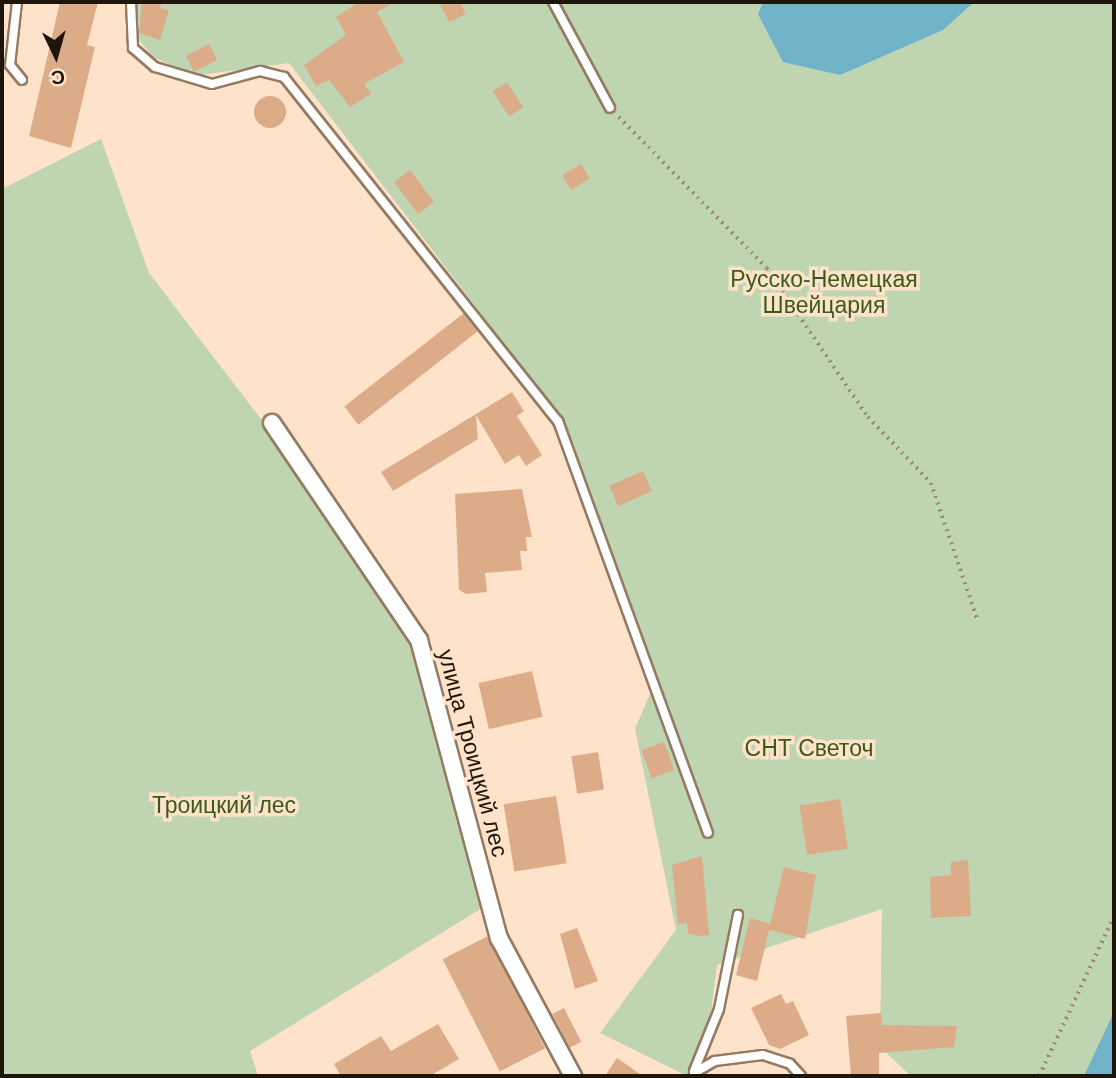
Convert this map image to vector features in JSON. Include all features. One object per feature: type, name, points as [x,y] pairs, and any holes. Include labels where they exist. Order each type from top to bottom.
[{"type":"street","name":"улица Троицкий лес","points":[[272,423],[419,640],[499,938],[573,1076]]},
{"type":"lane","points":[[17,2],[6,47],[9,65],[22,80]]},
{"type":"lane","points":[[131,2],[133,48],[155,67],[212,84],[260,71],[284,77],[558,421],[708,834]]},
{"type":"lane","points":[[553,2],[610,108]]},
{"type":"lane","points":[[694,1074],[719,1009],[738,915]]},
{"type":"lane","points":[[694,1074],[715,1061],[763,1055],[790,1064],[801,1076]]},
{"type":"path","points":[[610,108],[767,268],[868,417],[931,483],[978,621]]},
{"type":"path","points":[[1039,1076],[1114,916]]},
{"type":"green space","name":"Русско-Немецкая Швейцария","points":[[136,2],[1114,2],[1114,1076],[911,1076],[880,1047],[882,909],[717,965],[710,1021],[687,1076],[600,1033],[676,930],[635,729],[655,682],[565,423],[289,63],[192,76],[152,56],[132,31]]},
{"type":"green space","name":"Троицкий лес","points":[[101,139],[149,273],[261,419],[410,637],[482,908],[250,1051],[258,1076],[2,1076],[2,189]]},
{"type":"water","points":[[763,2],[974,2],[943,30],[840,75],[783,62],[758,14]]},
{"type":"water","points":[[1114,1012],[1114,1076],[1084,1076],[1091,1061]]},
{"type":"building","points":[[60,2],[98,2],[87,45],[95,47],[71,148],[29,136]]},
{"type":"building","points":[[142,2],[162,2],[160,8],[169,10],[160,40],[139,33]]},
{"type":"building","points":[[359,2],[395,2],[377,12],[404,62],[364,84],[371,94],[350,107],[329,80],[316,86],[304,65],[346,35],[336,17]]},
{"type":"building","points":[[439,2],[460,2],[466,14],[449,22]]},
{"type":"building","points":[[209,44],[217,60],[194,72],[186,56]]},
{"type":"building","points":[[507,82],[523,107],[509,116],[493,91]]},
{"type":"building","points":[[270,96],[281,101],[286,112],[281,123],[270,128],[259,123],[254,112],[259,101]]},
{"type":"building","points":[[581,164],[590,179],[571,190],[562,175]]},
{"type":"building","points":[[410,170],[434,202],[418,214],[394,182]]},
{"type":"building","points":[[464,313],[478,331],[358,425],[344,407]]},
{"type":"building","points":[[512,392],[524,411],[517,416],[542,455],[526,466],[519,455],[505,464],[476,415],[478,439],[393,491],[381,472]]},
{"type":"building","points":[[643,471],[652,491],[618,506],[609,486]]},
{"type":"building","points":[[522,489],[532,537],[526,537],[527,551],[520,551],[522,570],[485,573],[487,592],[466,594],[459,590],[455,494]]},
{"type":"building","points":[[532,671],[543,717],[489,729],[478,683]]},
{"type":"building","points":[[664,742],[674,770],[652,778],[641,750]]},
{"type":"building","points":[[598,752],[604,790],[577,794],[571,756]]},
{"type":"building","points":[[556,796],[567,863],[514,871],[504,804]]},
{"type":"building","points":[[840,799],[848,848],[807,855],[800,805]]},
{"type":"building","points":[[702,856],[709,935],[697,936],[688,933],[687,923],[678,924],[672,865]]},
{"type":"building","points":[[968,860],[971,916],[931,918],[930,877],[951,875],[951,862]]},
{"type":"building","points":[[784,867],[816,875],[805,939],[769,930],[757,981],[736,975],[750,918],[770,924]]},
{"type":"building","points":[[577,928],[598,981],[575,989],[560,934]]},
{"type":"building","points":[[488,936],[545,1048],[500,1071],[443,959]]},
{"type":"building","points":[[781,994],[786,1004],[793,1001],[809,1035],[780,1049],[769,1045],[751,1008]]},
{"type":"building","points":[[564,1008],[581,1042],[570,1048],[552,1014]]},
{"type":"building","points":[[881,1013],[882,1025],[957,1026],[954,1047],[879,1053],[879,1076],[851,1076],[846,1016]]},
{"type":"building","points":[[438,1024],[459,1059],[430,1076],[341,1076],[334,1064],[381,1036],[391,1051]]},
{"type":"building","points":[[617,1058],[643,1076],[605,1076]]},
{"type":"park label","name":"СНТ Светоч","points":[[809,748]]}]
